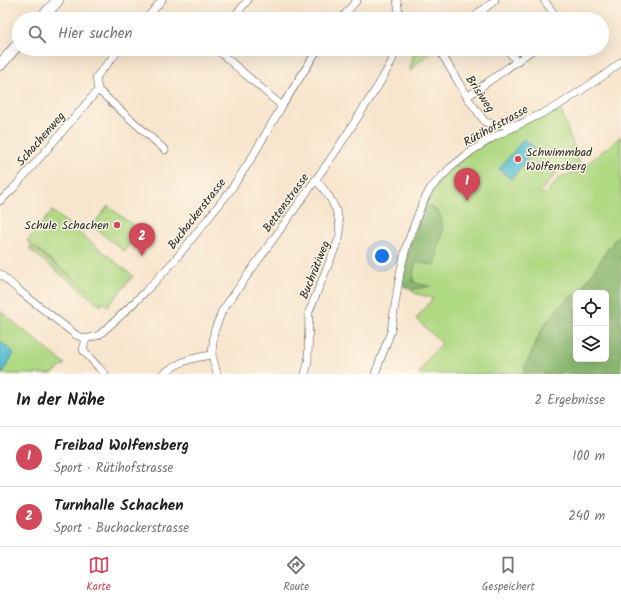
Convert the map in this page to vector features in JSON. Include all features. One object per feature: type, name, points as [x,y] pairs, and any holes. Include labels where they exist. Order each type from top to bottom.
[{"type":"main road","points":[[47,12],[58,0]]},
{"type":"main road","points":[[0,66],[12,51]]},
{"type":"street","points":[[152,12],[162,0]]},
{"type":"street","points":[[238,12],[248,0]]},
{"type":"street","points":[[347,12],[357,0]]},
{"type":"street","points":[[397,0],[399,12]]},
{"type":"street","points":[[480,11],[495,0]]},
{"type":"street","points":[[544,0],[553,12]]},
{"type":"street","points":[[114,56],[96,77],[98,90],[165,150]]},
{"type":"street","points":[[224,56],[282,106]]},
{"type":"street","name":"Buchackerstrasse","points":[[86,339],[99,335],[146,292],[175,260],[210,217],[230,191],[261,144],[282,106],[314,56]]},
{"type":"street","name":"Bettenstrasse","points":[[217,374],[212,355],[214,332],[222,311],[334,154],[378,86],[394,56]]},
{"type":"street","name":"Brisiweg","points":[[443,56],[467,97],[485,122],[497,125],[519,124]]},
{"type":"street","points":[[512,56],[517,62]]},
{"type":"street","points":[[467,97],[525,56]]},
{"type":"street","name":"Rütihofstrasse","points":[[375,374],[391,331],[400,274],[407,244],[417,215],[430,189],[450,168],[494,136],[559,105],[606,74],[621,62]]},
{"type":"street","name":"Schachenweg","points":[[0,201],[12,190],[98,90]]},
{"type":"street","name":"Buchrütiweg","points":[[305,374],[308,363],[309,312],[340,236],[339,221],[336,210],[330,198],[315,180]]},
{"type":"street","points":[[0,274],[76,335],[86,339],[83,350],[105,374]]},
{"type":"street","points":[[162,374],[183,361],[212,355]]},
{"type":"green space","points":[[413,56],[427,56],[416,64],[411,71],[410,69]]},
{"type":"green space","points":[[559,105],[579,164],[562,170],[560,169],[539,193],[545,194],[560,177],[588,169],[586,165],[621,136],[621,232],[582,289],[573,290],[573,296],[560,306],[525,367],[524,374],[419,374],[428,359],[442,343],[416,319],[433,298],[414,293],[410,288],[404,286],[430,189],[473,149]]},
{"type":"green space","points":[[422,204],[429,205],[440,215],[442,235],[438,246],[436,263],[434,265],[416,262],[413,282],[430,286],[410,289],[399,281]]},
{"type":"green space","points":[[108,206],[140,231],[124,251],[92,226]]},
{"type":"green space","points":[[52,211],[133,276],[108,306],[103,302],[101,306],[29,249],[31,246],[88,290],[27,241]]},
{"type":"green space","points":[[621,232],[620,374],[524,374],[525,367],[544,325],[560,306],[573,295],[573,362],[609,362],[609,290],[581,290]]},
{"type":"green space","points":[[0,311],[65,364],[52,374],[0,374]]},
{"type":"water","name":"Schwimmbad Wolfensberg","points":[[524,139],[536,149],[511,179],[499,169]]},
{"type":"water","points":[[0,341],[14,353],[2,374],[0,374]]},
{"type":"place","name":"Schwimmbad Wolfensberg","points":[[518,159]]},
{"type":"place","name":"Freibad Wolfensberg","points":[[467,201]]},
{"type":"place","name":"Schule Schachen","points":[[117,225]]},
{"type":"place","name":"Turnhalle Schachen","points":[[142,256]]}]
